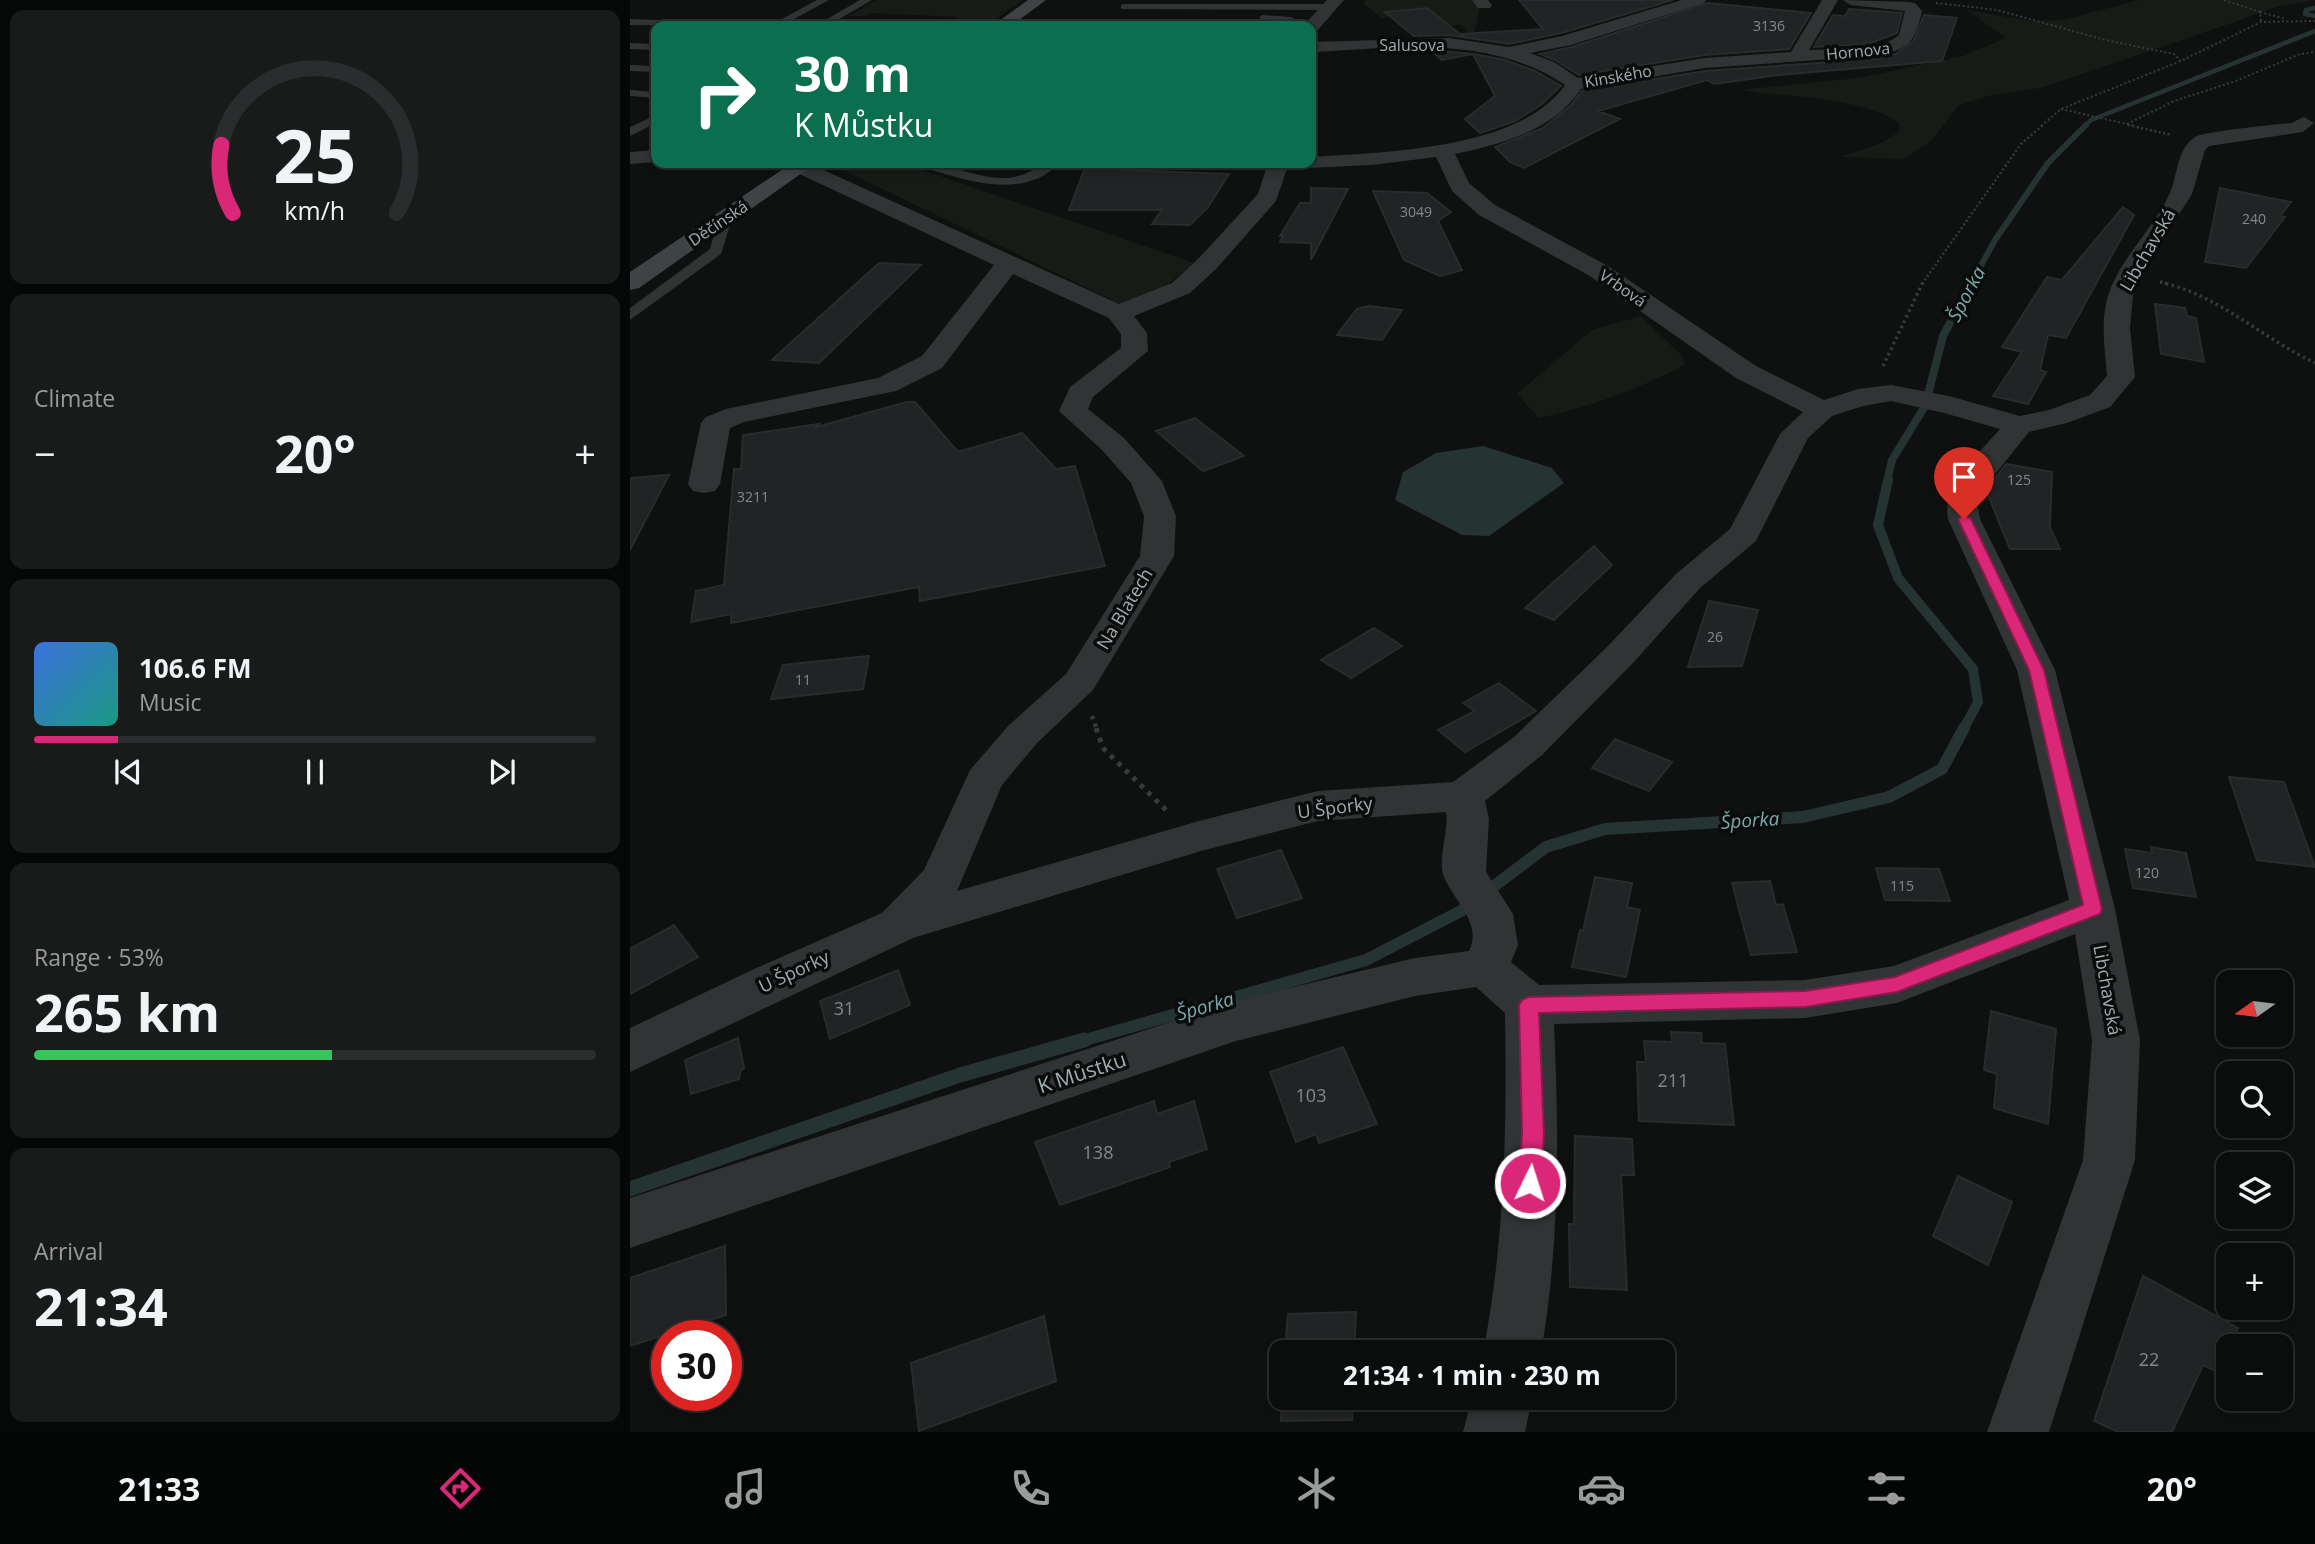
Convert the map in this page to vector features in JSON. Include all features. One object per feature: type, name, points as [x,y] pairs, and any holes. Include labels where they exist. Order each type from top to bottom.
[{"type":"main road","points":[[1007,21],[1038,0]]},
{"type":"main road","name":"Děčínská","points":[[630,283],[799,168]]},
{"type":"street","name":"Salusova","points":[[1513,51],[1565,41],[1698,0]]},
{"type":"street","points":[[1797,56],[1830,0]]},
{"type":"street","points":[[1851,0],[1910,7]]},
{"type":"street","points":[[1316,22],[1333,4]]},
{"type":"street","name":"Hornova","points":[[1797,56],[1897,47],[1904,41],[1913,18],[1914,10],[1910,7]]},
{"type":"street","name":"Salusova","points":[[1316,47],[1476,45],[1513,51],[1546,64],[1575,84]]},
{"type":"street","name":"Kinského","points":[[1316,163],[1389,158],[1442,149],[1528,125],[1557,107],[1575,84],[1705,63],[1797,56]]},
{"type":"street","points":[[2203,141],[2296,128],[2304,123]]},
{"type":"street","name":"Libchavská","points":[[2018,1432],[2109,1160],[2116,1040],[2093,909],[2036,670],[1964,519],[1961,504],[1968,487],[2019,425],[2057,416],[2100,401],[2115,387],[2121,377],[2117,311],[2128,279],[2182,192],[2185,170],[2197,146],[2203,141]]},
{"type":"street","name":"Vrbová","points":[[1442,149],[1460,186],[1487,211],[1599,271],[1746,372],[1822,411]]},
{"type":"street","points":[[630,158],[651,156]]},
{"type":"street","points":[[809,168],[1009,262],[1128,310],[1181,288],[1268,196],[1278,168]]},
{"type":"street","points":[[704,484],[716,423],[736,415],[800,405],[886,385],[932,362],[1009,262]]},
{"type":"street","name":"Na Blatech","points":[[899,925],[942,879],[984,780],[1023,734],[1080,682],[1157,556],[1160,516],[1146,481],[1113,444],[1073,411],[1080,393],[1135,351],[1134,332],[1128,310]]},
{"type":"street","points":[[2019,425],[1949,405],[1895,395],[1858,398],[1822,411],[1796,434],[1744,534],[1688,581],[1621,654],[1528,746],[1462,796],[1468,819],[1464,874],[1491,914],[1495,945],[1486,967],[1529,1005],[1805,999],[1897,984],[2093,909]]},
{"type":"street","name":"U Šporky","points":[[630,1051],[771,982],[899,925],[1199,836],[1318,806],[1462,796]]},
{"type":"street","name":"K Můstku","points":[[630,1223],[1235,1021],[1415,977],[1486,967]]},
{"type":"street","points":[[1514,1340],[1521,1307],[1533,1134],[1529,1005]]},
{"type":"street","points":[[1494,1432],[1499,1410]]},
{"type":"lane","points":[[784,21],[824,0]]},
{"type":"lane","points":[[829,21],[867,0]]},
{"type":"lane","points":[[1124,8],[1333,4]]},
{"type":"lane","points":[[1230,6],[1223,17],[1253,21]]},
{"type":"lane","points":[[630,22],[651,23]]},
{"type":"lane","points":[[630,46],[651,47]]},
{"type":"lane","points":[[630,68],[651,69]]},
{"type":"lane","points":[[630,93],[651,95]]},
{"type":"lane","points":[[630,120],[651,119]]},
{"type":"lane","points":[[630,132],[651,120]]},
{"type":"lane","points":[[943,168],[1001,182],[1028,179],[1040,175],[1048,168]]},
{"type":"lane","points":[[630,315],[716,251],[725,219]]},
{"type":"path","points":[[2224,0],[2290,20]]},
{"type":"path","points":[[1910,7],[1953,1],[1984,7],[2108,41],[2174,54],[2181,61]]},
{"type":"path","points":[[2260,12],[2261,22]]},
{"type":"path","points":[[1895,395],[1870,379],[1886,363],[1927,273],[2021,144],[2061,109],[2181,61],[2261,22],[2315,21]]},
{"type":"path","points":[[2127,124],[2174,101],[2236,81],[2300,54],[2315,52]]},
{"type":"path","points":[[2061,109],[2203,141]]},
{"type":"path","points":[[2128,279],[2177,285],[2200,294],[2282,347],[2315,363]]},
{"type":"path","points":[[1080,682],[1104,748],[1171,815],[1199,836]]},
{"type":"shaded area","points":[[877,0],[1023,0],[993,21],[953,21],[958,17],[871,13],[865,16],[848,16]]},
{"type":"shaded area","points":[[1365,0],[1476,0],[1480,7],[1474,34],[1469,34],[1461,25],[1449,25],[1427,8],[1385,11],[1391,17],[1381,18],[1363,3]]},
{"type":"shaded area","points":[[2139,0],[2315,0],[2279,6],[2040,88],[1992,95],[1959,105],[1931,141],[1903,159],[1841,157],[1879,144],[1899,132],[1899,123],[1884,114],[1823,99],[1739,90],[1858,78],[1963,56],[2006,38],[1967,10],[2030,21],[2063,20]]},
{"type":"shaded area","points":[[839,168],[917,168],[1194,263],[1163,288],[1120,304]]},
{"type":"shaded area","points":[[1641,316],[1681,355],[1685,365],[1614,396],[1539,418],[1517,394],[1592,330]]},
{"type":"shaded area","points":[[1483,446],[1552,468],[1564,483],[1489,536],[1462,535],[1395,500],[1403,472],[1436,453]]},
{"type":"building","points":[[1519,0],[1673,0],[1561,33],[1509,44],[1449,35],[1414,36],[1385,12],[1427,8],[1464,37],[1462,34],[1543,29]]},
{"type":"building","points":[[1707,3],[1811,13],[1789,49],[1705,55],[1579,75],[1540,54],[1572,47]]},
{"type":"building","points":[[1849,9],[1902,13],[1897,33],[1868,44],[1814,47],[1833,15],[1845,16]]},
{"type":"building","points":[[1924,15],[1957,18],[1942,61],[1778,75],[1714,84],[1707,80],[1598,111],[1620,119],[1524,168],[1510,162],[1495,147],[1543,128],[1571,105],[1582,91],[1705,71],[1875,59],[1896,54],[1914,40]]},
{"type":"building","points":[[1430,50],[1474,54],[1505,60],[1535,71],[1561,86],[1542,104],[1515,121],[1480,133],[1465,119],[1495,96],[1473,54],[1442,60]]},
{"type":"building","points":[[1085,168],[1229,174],[1208,207],[1190,225],[1152,224],[1162,210],[1069,210]]},
{"type":"building","points":[[1311,188],[1348,189],[1311,260],[1311,243],[1280,242],[1283,236],[1280,236],[1300,203],[1311,203]]},
{"type":"building","points":[[2220,188],[2291,202],[2280,216],[2285,217],[2246,268],[2205,262]]},
{"type":"building","points":[[1373,191],[1427,193],[1451,212],[1438,221],[1462,270],[1440,276],[1404,260]]},
{"type":"building","points":[[2123,207],[2134,215],[2066,338],[2048,335],[2040,370],[2046,372],[2028,404],[1993,396],[2022,352],[2002,347],[2047,277],[2062,280]]},
{"type":"building","points":[[879,263],[921,265],[819,363],[772,360]]},
{"type":"building","points":[[2155,304],[2185,308],[2187,316],[2196,318],[2204,362],[2161,354]]},
{"type":"building","points":[[1369,306],[1402,310],[1382,340],[1337,335],[1357,309]]},
{"type":"building","points":[[915,402],[958,452],[1022,433],[1056,469],[1075,466],[1105,566],[920,601],[919,587],[731,623],[731,614],[691,622],[696,591],[724,585],[734,469],[741,469],[743,435],[819,424],[816,427]]},
{"type":"building","points":[[1195,418],[1244,456],[1203,471],[1156,431]]},
{"type":"building","points":[[2006,464],[2052,472],[2050,527],[2060,549],[2010,549],[1986,490]]},
{"type":"building","points":[[669,475],[630,550],[630,478]]},
{"type":"building","points":[[1594,546],[1612,565],[1554,620],[1525,608]]},
{"type":"building","points":[[1709,601],[1758,610],[1742,666],[1688,667]]},
{"type":"building","points":[[1374,628],[1402,646],[1351,678],[1321,660]]},
{"type":"building","points":[[869,656],[863,689],[771,699],[783,665]]},
{"type":"building","points":[[1499,683],[1536,711],[1465,752],[1438,730],[1475,711],[1463,703]]},
{"type":"building","points":[[1615,739],[1672,762],[1649,791],[1592,768]]},
{"type":"building","points":[[2229,777],[2284,782],[2315,867],[2257,860]]},
{"type":"building","points":[[2151,847],[2186,853],[2196,897],[2133,888],[2125,849],[2152,853]]},
{"type":"building","points":[[1281,850],[1302,898],[1237,918],[1217,869]]},
{"type":"building","points":[[1876,868],[1939,869],[1950,901],[1885,900]]},
{"type":"building","points":[[1595,877],[1632,883],[1627,907],[1640,910],[1626,977],[1572,967]]},
{"type":"building","points":[[1770,881],[1776,905],[1783,904],[1797,952],[1751,955],[1732,883]]},
{"type":"building","points":[[674,925],[698,957],[630,994],[630,949]]},
{"type":"building","points":[[898,970],[910,1005],[830,1039],[820,1001]]},
{"type":"building","points":[[1991,1011],[2056,1029],[2048,1124],[1994,1108],[1997,1074],[1984,1070]]},
{"type":"building","points":[[1671,1032],[1701,1033],[1702,1043],[1725,1044],[1734,1125],[1639,1121],[1637,1062],[1646,1062],[1644,1041],[1672,1042]]},
{"type":"building","points":[[738,1038],[744,1068],[739,1079],[691,1094],[685,1060]]},
{"type":"building","points":[[1343,1047],[1377,1124],[1319,1143],[1316,1134],[1296,1142],[1270,1072]]},
{"type":"building","points":[[1154,1101],[1157,1114],[1194,1101],[1207,1149],[1169,1162],[1170,1167],[1060,1205],[1035,1142]]},
{"type":"building","points":[[1575,1136],[1632,1139],[1634,1175],[1621,1175],[1627,1290],[1570,1287],[1569,1224],[1574,1224]]},
{"type":"building","points":[[1958,1176],[2012,1202],[1988,1265],[1933,1236]]},
{"type":"building","points":[[725,1246],[726,1315],[711,1320],[651,1320],[651,1339],[630,1346],[630,1278]]},
{"type":"building","points":[[2143,1276],[2216,1316],[2216,1320],[2223,1320],[2238,1328],[2236,1334],[2216,1334],[2216,1371],[2203,1365],[2172,1432],[2118,1432],[2094,1421]]},
{"type":"building","points":[[1356,1312],[1355,1340],[1286,1340],[1288,1314]]},
{"type":"building","points":[[1044,1316],[1056,1381],[919,1431],[911,1363]]},
{"type":"building","points":[[1281,1410],[1352,1410],[1352,1420],[1281,1421]]},
{"type":"waterway","points":[[2315,8],[2306,10],[2305,14],[2315,16]]},
{"type":"waterway","name":"Šporka","points":[[1971,284],[1995,240],[2048,163],[2091,120],[2315,31]]},
{"type":"waterway","name":"Šporka","points":[[1887,482],[1892,460],[1925,406],[1943,336],[1972,282]]},
{"type":"waterway","name":"Šporka","points":[[1888,480],[1878,525],[1898,578],[1973,669],[1978,702],[1963,730]]},
{"type":"waterway","name":"Šporka","points":[[1078,1042],[1366,960],[1461,911],[1546,847],[1605,829],[1803,817],[1889,797],[1942,769],[1964,728]]},
{"type":"waterway","name":"Šporka","points":[[630,1189],[960,1075],[1084,1040]]},
{"type":"route","points":[[1530,1183],[1533,1134],[1529,1005],[1805,999],[1897,984],[2093,909],[2036,670],[1964,519]]}]
